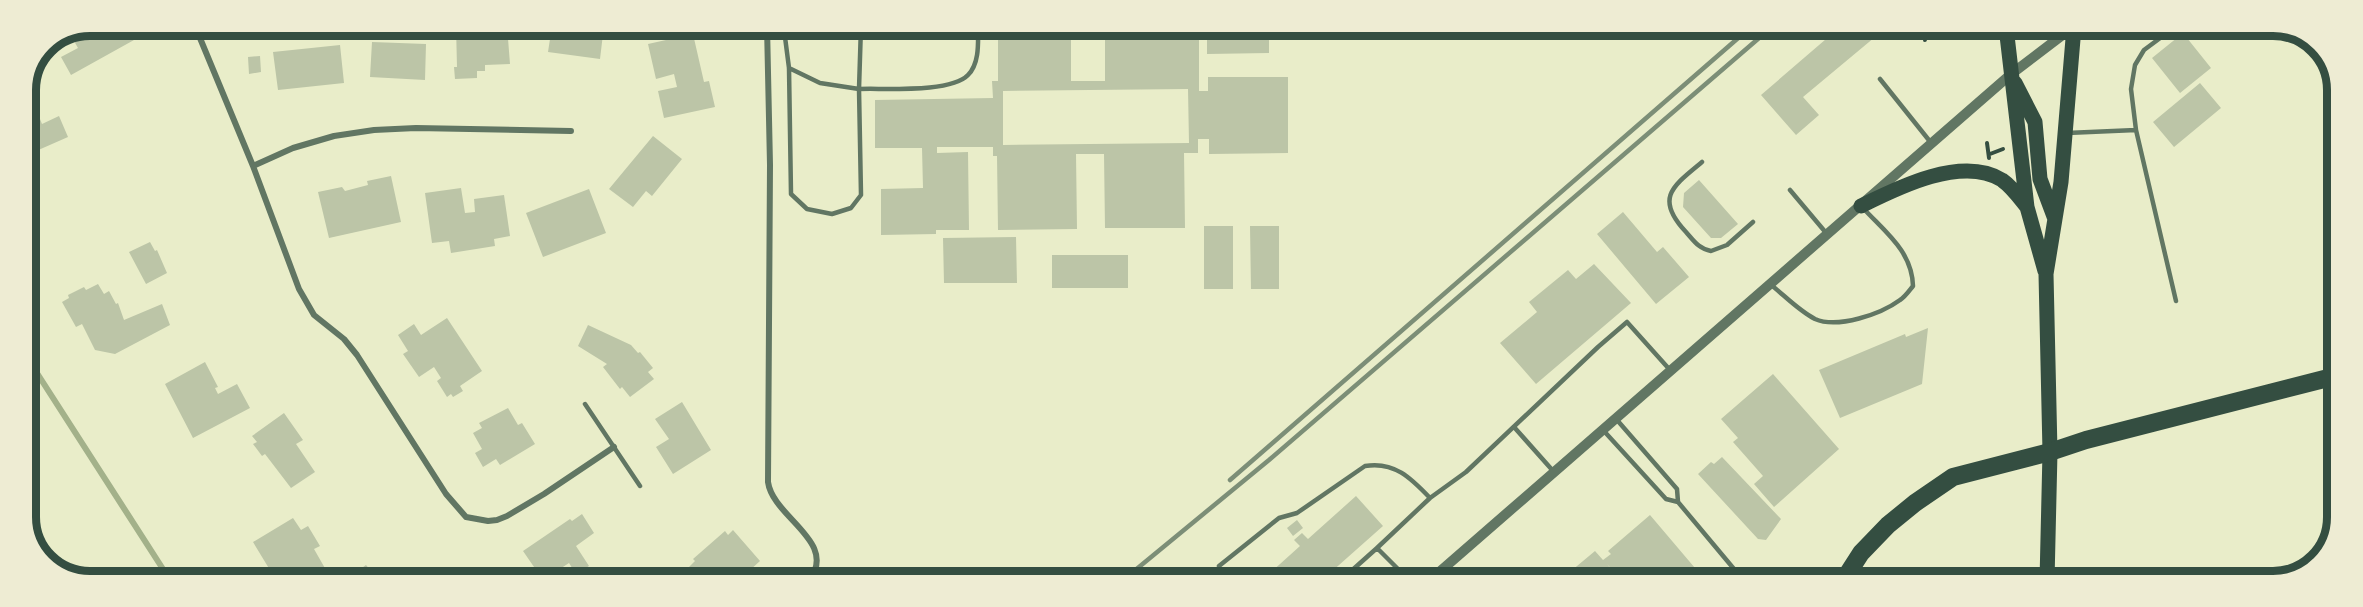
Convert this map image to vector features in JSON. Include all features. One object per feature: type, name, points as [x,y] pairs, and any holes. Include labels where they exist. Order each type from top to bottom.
[{"type":"highway","points":[[1849,571],[1861,553],[1888,525],[1953,477],[2050,452],[2086,440],[2327,378]]},
{"type":"main road","points":[[2007,36],[2027,207],[2046,274]]},
{"type":"main road","points":[[2047,571],[2050,452],[2046,274],[2056,220],[2073,36]]},
{"type":"main road","points":[[2010,75],[2036,122],[2040,179],[2056,220]]},
{"type":"main road","points":[[1861,206],[1914,180],[1975,172],[2003,180],[2027,207]]},
{"type":"street","points":[[199,36],[253,166],[299,289],[314,315],[344,339],[357,355],[446,494],[466,517],[488,521],[507,516],[614,447]]},
{"type":"street","points":[[767,36],[770,165],[768,482],[774,501],[815,547],[818,564],[814,571]]},
{"type":"street","points":[[1440,571],[2010,75],[2062,36]]},
{"type":"street","points":[[253,166],[293,148],[334,136],[374,130],[416,128],[572,131]]},
{"type":"lane","points":[[786,36],[789,68],[791,194],[807,209],[832,214],[851,208],[861,195],[861,36]]},
{"type":"lane","points":[[789,68],[820,83],[859,89],[944,87],[968,75],[978,52],[978,36]]},
{"type":"lane","points":[[2163,36],[2144,50],[2135,65],[2131,89],[2136,130],[2176,301]]},
{"type":"lane","points":[[1880,79],[1932,144]]},
{"type":"lane","points":[[2065,133],[2136,130]]},
{"type":"lane","points":[[1702,162],[1673,188],[1670,205],[1671,213],[1676,221],[1699,247],[1711,252],[1727,246],[1753,222]]},
{"type":"lane","points":[[1790,190],[1827,234]]},
{"type":"lane","points":[[1770,284],[1814,318],[1827,322],[1845,322],[1872,314],[1900,300],[1913,286],[1912,272],[1907,258],[1861,206]]},
{"type":"lane","points":[[1351,571],[1430,498],[1466,472],[1598,346],[1627,322],[1670,371]]},
{"type":"lane","points":[[585,404],[640,486]]},
{"type":"lane","points":[[1616,419],[1677,489],[1678,502]]},
{"type":"lane","points":[[1514,427],[1554,472]]},
{"type":"lane","points":[[1603,430],[1666,499],[1678,502],[1734,568]]},
{"type":"lane","points":[[1219,566],[1279,518],[1297,513],[1365,466],[1377,464],[1395,468],[1408,475],[1430,498]]},
{"type":"lane","points":[[1377,548],[1400,571]]},
{"type":"path","points":[[1925,36],[1925,40]]},
{"type":"path","points":[[1990,154],[2003,149]]},
{"type":"building","points":[[132,36],[134,40],[71,75],[61,57],[78,48],[73,39],[79,37]]},
{"type":"building","points":[[456,36],[508,36],[510,64],[485,65],[485,71],[477,71],[477,78],[455,79],[454,67],[457,67]]},
{"type":"building","points":[[550,36],[603,36],[600,59],[548,52]]},
{"type":"building","points":[[693,36],[704,82],[709,81],[715,107],[664,118],[658,91],[677,87],[674,74],[656,79],[648,44]]},
{"type":"building","points":[[998,36],[1071,36],[1071,81],[1105,81],[1105,36],[1199,36],[1199,91],[1208,91],[1208,77],[1288,77],[1288,153],[1209,154],[1209,139],[1198,139],[1198,153],[1184,153],[1185,228],[1105,228],[1104,154],[1076,154],[1077,229],[998,230],[997,156],[993,156],[993,147],[937,147],[937,153],[968,152],[969,230],[936,230],[936,234],[881,235],[881,189],[923,188],[922,148],[875,148],[875,100],[993,98],[992,81],[998,81]],"holes":[[[1188,89],[1189,143],[1003,145],[1003,91]]]},
{"type":"building","points":[[1207,36],[1269,36],[1269,53],[1207,54]]},
{"type":"building","points":[[1830,36],[1876,36],[1803,97],[1819,115],[1796,135],[1761,95]]},
{"type":"building","points":[[2179,36],[2185,36],[2211,68],[2180,93],[2152,58]]},
{"type":"building","points":[[372,42],[426,44],[425,80],[370,77]]},
{"type":"building","points":[[340,45],[344,83],[278,90],[273,52]]},
{"type":"building","points":[[260,56],[261,72],[249,74],[248,57]]},
{"type":"building","points":[[2200,83],[2221,108],[2174,147],[2153,122]]},
{"type":"building","points":[[38,114],[42,124],[59,116],[68,137],[36,151],[36,115]]},
{"type":"building","points":[[653,136],[682,159],[652,196],[646,191],[633,207],[609,189]]},
{"type":"building","points":[[391,176],[401,222],[329,238],[318,192],[342,187],[345,191],[368,185],[367,181]]},
{"type":"building","points":[[1699,180],[1738,224],[1721,238],[1711,238],[1683,207],[1684,193]]},
{"type":"building","points":[[461,188],[465,213],[475,212],[474,199],[504,195],[510,236],[494,239],[495,246],[451,253],[449,241],[432,243],[425,193]]},
{"type":"building","points":[[589,189],[606,233],[543,257],[526,213]]},
{"type":"building","points":[[1623,212],[1657,252],[1663,247],[1689,277],[1656,304],[1597,234]]},
{"type":"building","points":[[1204,226],[1233,226],[1233,289],[1204,289]]},
{"type":"building","points":[[1250,226],[1279,226],[1279,289],[1251,289]]},
{"type":"building","points":[[1016,237],[1017,283],[944,283],[943,238]]},
{"type":"building","points":[[150,242],[155,251],[157,250],[167,273],[146,284],[129,252]]},
{"type":"building","points":[[1052,255],[1128,255],[1128,288],[1052,288]]},
{"type":"building","points":[[1594,264],[1631,303],[1536,384],[1500,343],[1537,312],[1529,302],[1568,270],[1576,279]]},
{"type":"building","points":[[98,284],[104,294],[109,291],[116,304],[118,303],[124,320],[162,304],[170,325],[115,354],[95,350],[82,324],[76,327],[62,302],[69,298],[68,295],[84,287],[86,290]]},
{"type":"building","points":[[447,318],[482,371],[460,386],[463,391],[453,397],[451,394],[447,397],[437,381],[441,378],[434,367],[419,377],[403,354],[408,351],[398,335],[414,324],[421,335]]},
{"type":"building","points":[[588,325],[631,345],[638,353],[640,352],[653,368],[648,372],[654,379],[630,397],[622,387],[620,389],[603,367],[607,364],[578,346]]},
{"type":"building","points":[[1928,328],[1922,384],[1840,418],[1819,370],[1905,334],[1906,337]]},
{"type":"building","points":[[205,362],[218,387],[215,388],[218,394],[237,384],[250,408],[193,438],[165,384]]},
{"type":"building","points":[[1773,374],[1839,449],[1774,507],[1754,484],[1763,476],[1733,442],[1738,438],[1721,419]]},
{"type":"building","points":[[682,402],[711,450],[673,474],[656,447],[669,439],[655,419]]},
{"type":"building","points":[[508,408],[518,425],[522,423],[535,444],[500,465],[496,459],[483,467],[475,453],[482,449],[473,433],[482,428],[479,423]]},
{"type":"building","points":[[284,413],[303,440],[296,444],[315,472],[291,488],[265,454],[262,456],[253,444],[257,442],[252,436]]},
{"type":"building","points":[[1722,457],[1781,519],[1766,540],[1758,539],[1698,474],[1711,462],[1714,464]]},
{"type":"building","points":[[1356,496],[1383,526],[1332,571],[1272,571],[1300,546],[1294,540],[1302,533],[1308,539]]},
{"type":"building","points":[[582,514],[594,533],[576,546],[589,566],[581,571],[574,571],[569,563],[557,571],[537,571],[523,551],[570,519],[572,521]]},
{"type":"building","points":[[1650,515],[1698,571],[1613,571],[1607,564],[1612,571],[1571,571],[1595,551],[1603,560],[1611,554],[1608,551]]},
{"type":"building","points":[[293,518],[301,530],[308,526],[320,546],[314,549],[327,571],[271,571],[253,542]]},
{"type":"building","points":[[1297,520],[1303,528],[1293,536],[1287,528]]},
{"type":"building","points":[[733,530],[760,561],[749,571],[689,571],[687,569],[695,561],[693,559],[725,531],[728,535]]},
{"type":"building","points":[[366,565],[371,571],[358,571]]},
{"type":"waterway","points":[[36,372],[164,571]]},
{"type":"railway","points":[[1230,480],[1741,36]]},
{"type":"railway","points":[[1134,571],[1269,460],[1761,36]]}]
